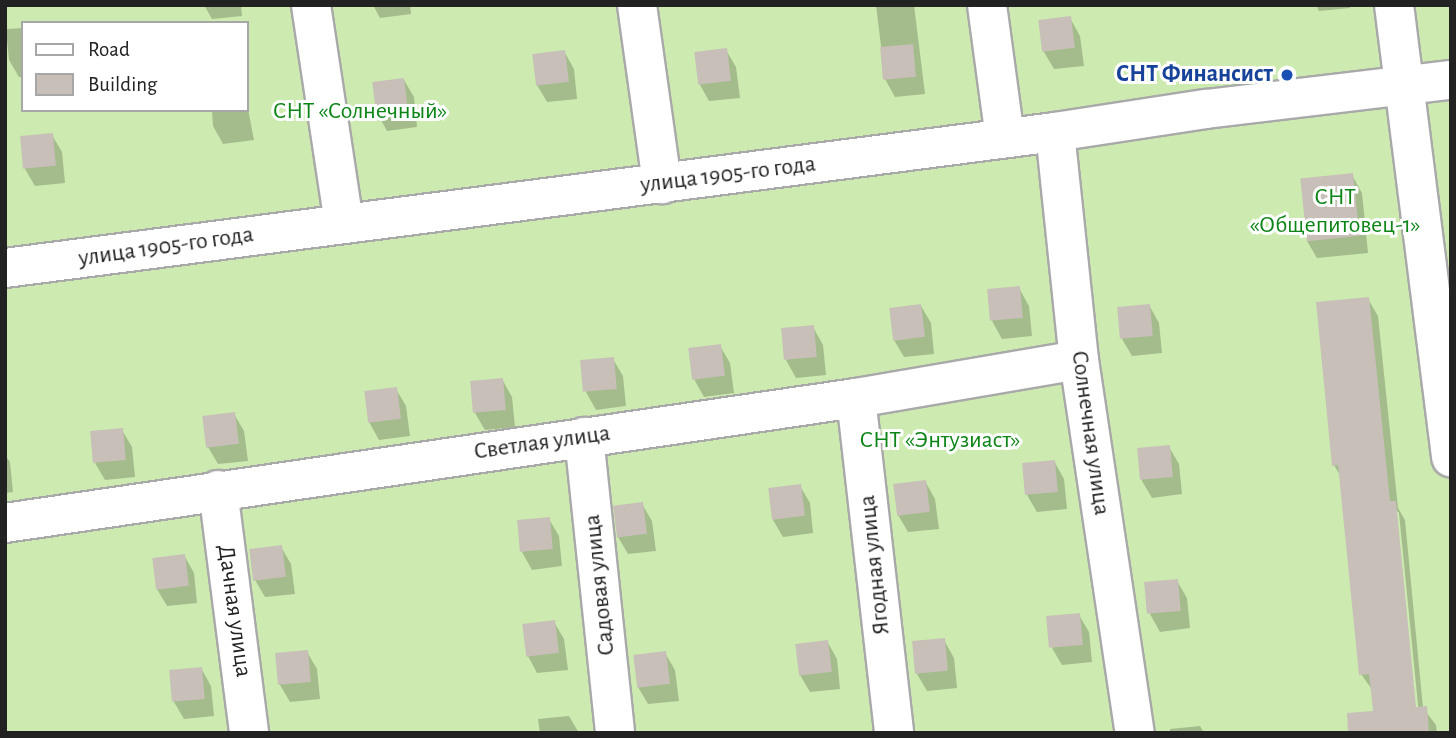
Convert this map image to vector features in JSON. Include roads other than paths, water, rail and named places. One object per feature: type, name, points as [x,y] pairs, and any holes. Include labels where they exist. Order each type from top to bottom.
[{"type":"street","points":[[311,5],[344,223]]},
{"type":"street","points":[[637,5],[662,184]]},
{"type":"street","points":[[987,5],[1006,138]]},
{"type":"street","points":[[1394,5],[1442,319],[1451,457]]},
{"type":"street","name":"улица 1905-го года","points":[[5,268],[1055,132],[1206,109],[1451,80]]},
{"type":"street","name":"Солнечная улица","points":[[1055,132],[1079,360],[1135,733]]},
{"type":"street","name":"Светлая улица","points":[[5,523],[856,398],[1079,360]]},
{"type":"street","name":"Ягодная улица","points":[[856,398],[894,733]]},
{"type":"street","name":"Садовая улица","points":[[584,437],[615,733]]},
{"type":"street","name":"Дачная улица","points":[[218,490],[249,733]]},
{"type":"place","name":"СНТ Финансист","points":[[1287,75]]},
{"type":"park label","name":"СНТ «Солнечный»","points":[[360,112]]},
{"type":"park label","name":"СНТ «Общепитовец-1»","points":[[1335,212]]},
{"type":"park label","name":"СНТ «Энтузиаст»","points":[[940,441]]}]
